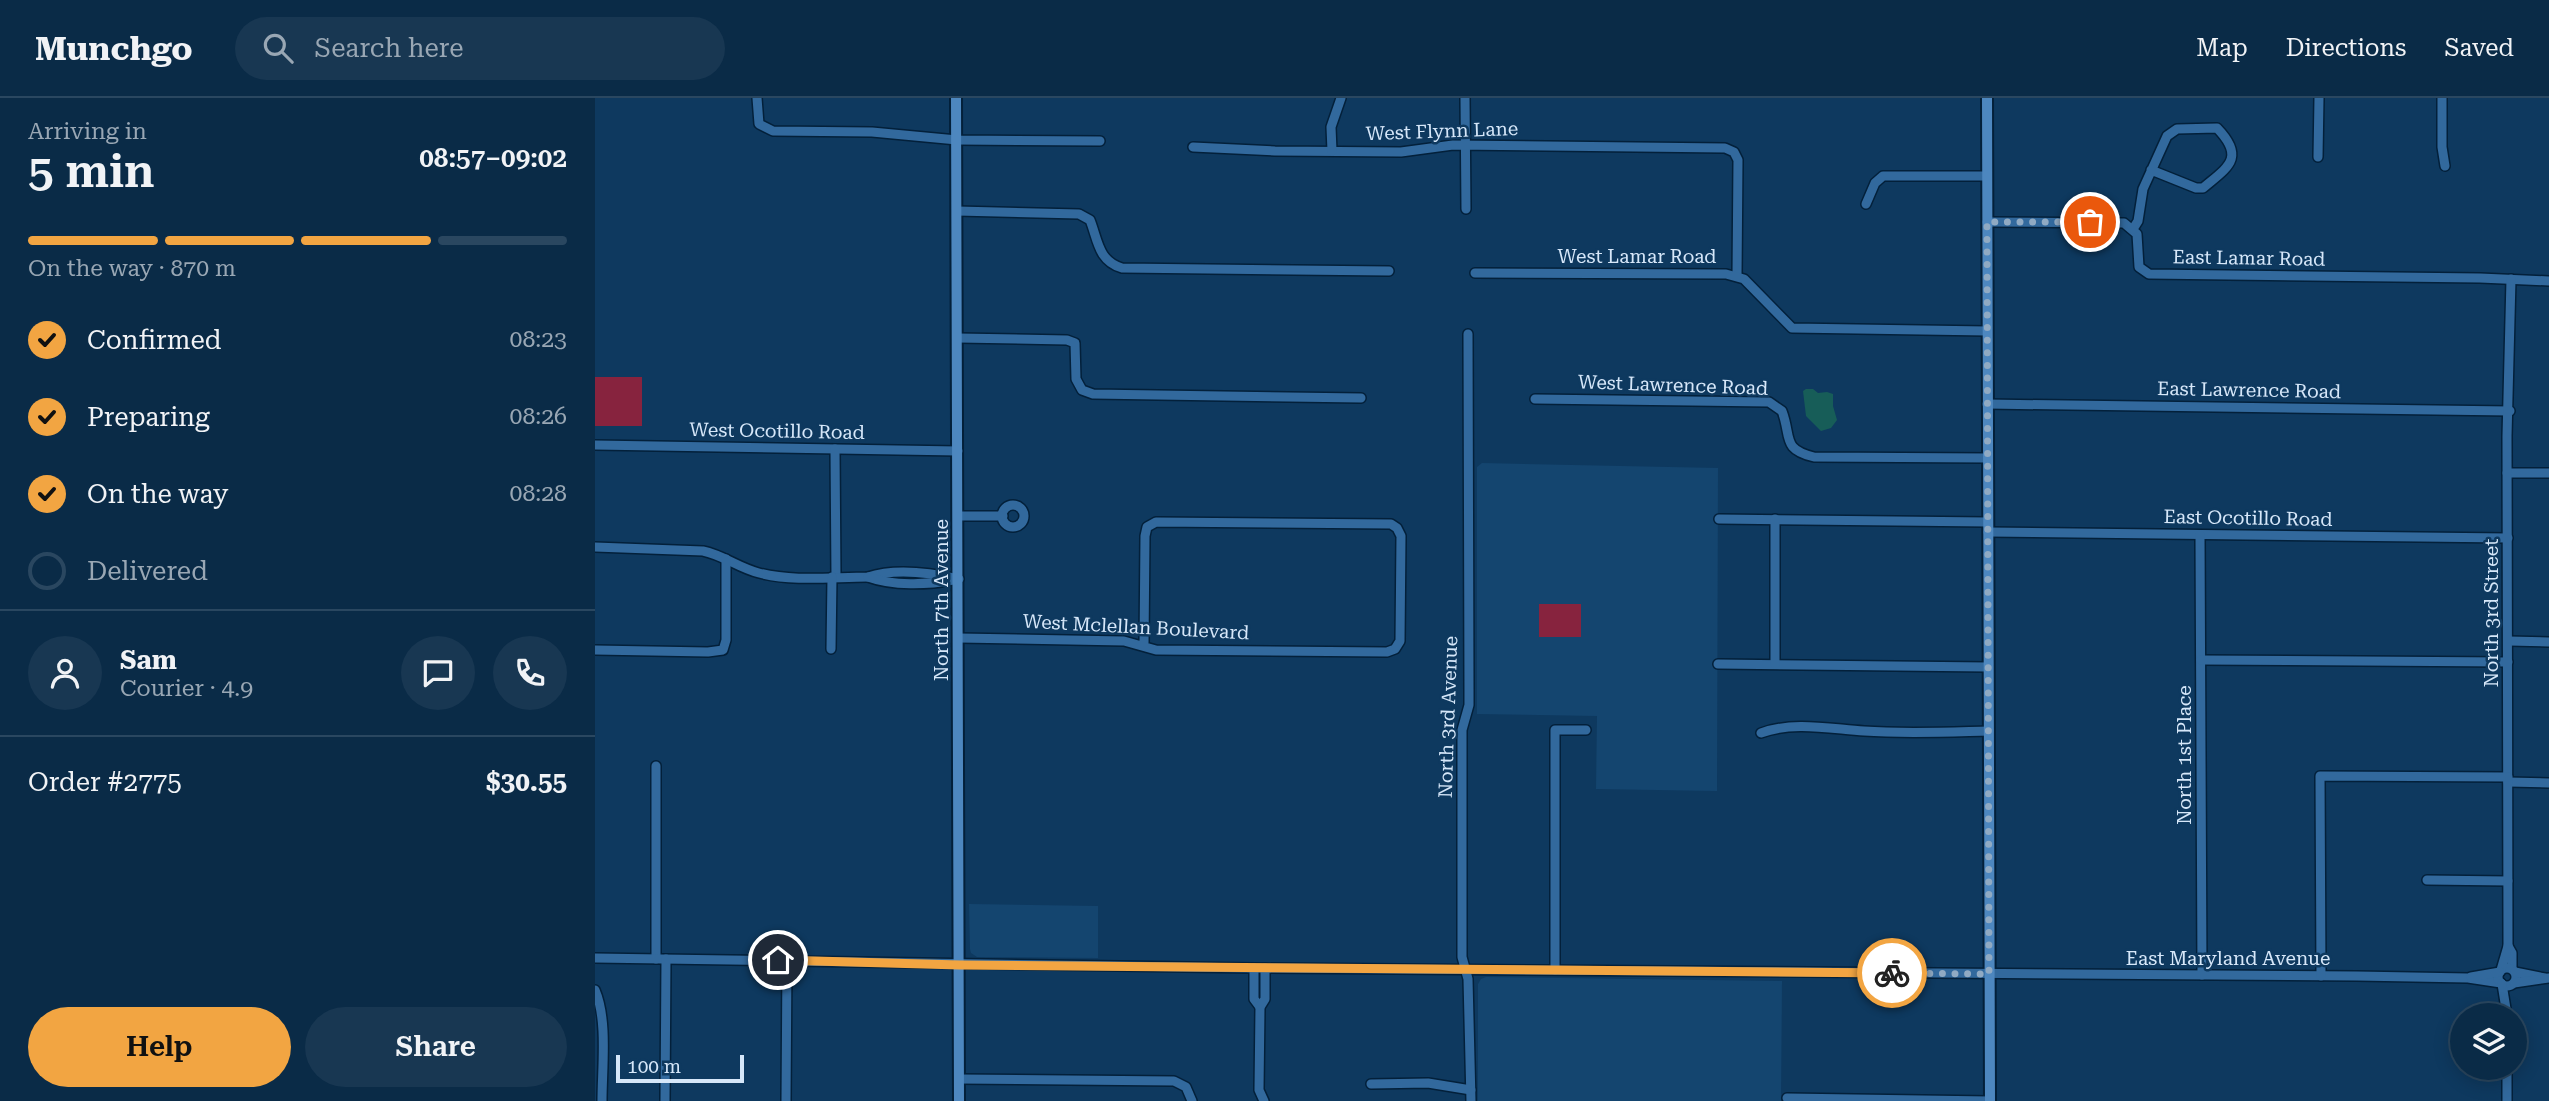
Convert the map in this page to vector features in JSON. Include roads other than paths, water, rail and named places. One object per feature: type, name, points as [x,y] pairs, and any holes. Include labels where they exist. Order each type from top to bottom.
[{"type":"main road","name":"North 7th Avenue","points":[[956,98],[960,638],[959,1101]]},
{"type":"main road","points":[[1987,98],[1990,1101]]},
{"type":"street","points":[[757,98],[759,124],[773,131],[872,132],[957,141],[1100,141]]},
{"type":"street","points":[[1332,151],[1331,127],[1341,98]]},
{"type":"street","points":[[1465,98],[1466,209]]},
{"type":"street","points":[[2318,157],[2319,98]]},
{"type":"street","points":[[2442,98],[2442,147],[2445,166]]},
{"type":"street","points":[[1987,222],[2119,222],[2133,229],[2138,220],[2143,189],[2151,170],[2167,136],[2177,129],[2217,128],[2228,139],[2233,150],[2229,166],[2203,188],[2196,188],[2151,170]]},
{"type":"street","name":"West Flynn Lane","points":[[1193,147],[1401,152],[1440,145],[1724,148],[1734,152],[1738,160],[1737,276]]},
{"type":"street","points":[[1865,204],[1876,180],[1883,176],[1987,176]]},
{"type":"street","points":[[957,211],[1079,214],[1090,220],[1103,257],[1110,264],[1122,268],[1389,271]]},
{"type":"street","name":"East Lamar Road","points":[[2133,229],[2139,240],[2139,266],[2149,274],[2549,281]]},
{"type":"street","name":"West Lamar Road","points":[[1475,273],[1737,276],[1747,282],[1792,328],[1987,331]]},
{"type":"street","name":"North 3rd Street","points":[[2501,971],[2508,946],[2507,473],[2511,279]]},
{"type":"street","name":"North 3rd Avenue","points":[[1468,334],[1469,705],[1462,730],[1461,782],[1462,957],[1466,970],[1471,1101]]},
{"type":"street","points":[[958,338],[1067,340],[1075,343],[1076,379],[1082,390],[1093,394],[1361,398]]},
{"type":"street","name":"West Lawrence Road","points":[[1535,399],[1769,402],[1782,411],[1789,445],[1795,452],[1814,457],[1988,458]]},
{"type":"street","name":"East Lawrence Road","points":[[1987,404],[2509,411]]},
{"type":"street","name":"West Ocotillo Road","points":[[595,445],[958,451]]},
{"type":"street","points":[[831,649],[835,449]]},
{"type":"street","points":[[2507,473],[2549,473]]},
{"type":"street","points":[[958,516],[1003,516]]},
{"type":"street","points":[[1719,519],[1988,527]]},
{"type":"street","points":[[1775,519],[1775,664]]},
{"type":"street","name":"West Mclellan Boulevard","points":[[960,638],[1124,641],[1156,650],[1387,652],[1395,649],[1399,641],[1401,536],[1391,524],[1156,522],[1147,527],[1145,536],[1144,645]]},
{"type":"street","name":"East Ocotillo Road","points":[[1988,527],[2200,535],[2508,538]]},
{"type":"street","name":"North 1st Place","points":[[2200,535],[2202,975]]},
{"type":"street","points":[[595,547],[684,548],[716,553],[756,573],[771,576],[869,577],[881,582],[937,583],[959,579]]},
{"type":"street","points":[[595,650],[723,650],[726,640],[726,559]]},
{"type":"street","points":[[2509,641],[2549,642]]},
{"type":"street","points":[[2201,660],[2508,662]]},
{"type":"street","points":[[1719,664],[1989,667]]},
{"type":"street","points":[[1761,733],[1774,729],[1806,727],[1864,731],[1989,731]]},
{"type":"street","points":[[1555,970],[1555,730],[1586,730]]},
{"type":"street","points":[[656,766],[665,1101]]},
{"type":"street","points":[[2321,976],[2321,776],[2549,783]]},
{"type":"street","points":[[2427,880],[2508,881]]},
{"type":"street","name":"North 3rd Street","points":[[2508,946],[2512,953],[2514,971]]},
{"type":"street","name":"East Maryland Avenue","points":[[595,958],[960,965],[2321,976],[2468,978],[2507,984],[2548,978]]},
{"type":"street","points":[[786,960],[786,1101]]},
{"type":"street","points":[[1254,1101],[1259,1090],[1260,1007],[1265,999],[1259,968]]},
{"type":"street","points":[[2501,971],[2498,976],[2507,984]]},
{"type":"street","name":"East Maryland Avenue","points":[[2468,978],[2501,971],[2548,978]]},
{"type":"street","points":[[2505,1003],[2503,997],[2514,971]]},
{"type":"street","points":[[595,990],[601,1015],[601,1101]]},
{"type":"street","points":[[959,1079],[1172,1080],[1188,1089],[1192,1101]]},
{"type":"street","points":[[2507,1080],[2507,1101]]},
{"type":"street","points":[[1371,1083],[1428,1083],[1471,1090]]},
{"type":"street","points":[[1259,1090],[1264,1101]]},
{"type":"street","points":[[1787,1098],[1990,1101]]}]
